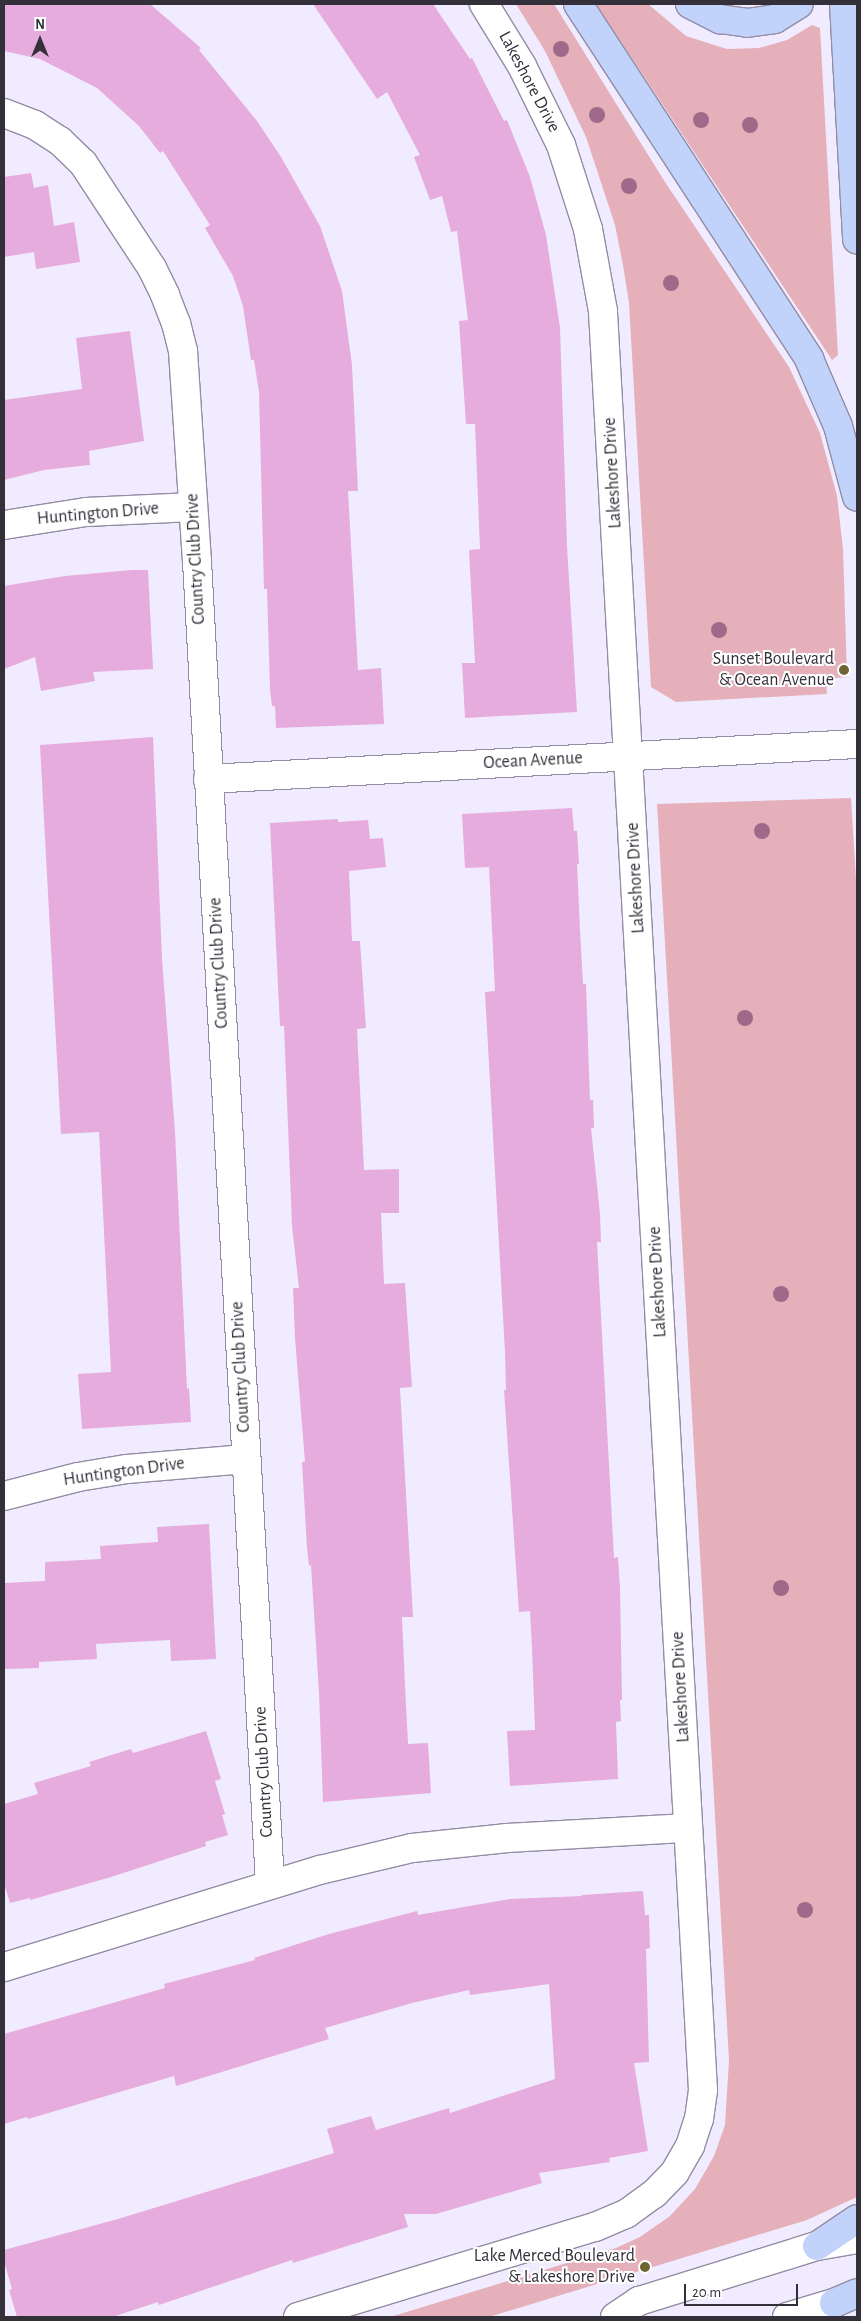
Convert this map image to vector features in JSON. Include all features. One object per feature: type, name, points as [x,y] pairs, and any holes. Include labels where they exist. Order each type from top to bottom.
[{"type":"main road","points":[[578,4],[809,359],[838,426],[857,497]]},
{"type":"main road","points":[[690,4],[720,19],[747,22],[775,19],[799,4]]},
{"type":"main road","points":[[844,4],[857,240]]},
{"type":"main road","points":[[817,2246],[857,2218]]},
{"type":"street","name":"Lakeshore Drive","points":[[298,2317],[594,2227],[626,2214],[654,2194],[675,2172],[690,2146],[699,2119],[702,2090],[606,355],[596,270],[588,229],[561,145],[522,66],[484,4]]},
{"type":"street","name":"Country Club Drive","points":[[4,113],[35,125],[60,142],[83,163],[152,268],[176,323],[182,351],[193,506],[270,1884]]},
{"type":"street","name":"Huntington Drive","points":[[4,525],[86,512],[193,506]]},
{"type":"street","name":"Ocean Avenue","points":[[208,779],[857,744]]},
{"type":"street","name":"Huntington Drive","points":[[4,1496],[78,1477],[127,1469],[246,1459]]},
{"type":"street","points":[[4,1967],[270,1884],[366,1858],[450,1843],[688,1828]]},
{"type":"street","points":[[615,2317],[639,2301],[817,2246],[857,2239]]},
{"type":"street","points":[[787,2317],[850,2300]]},
{"type":"shaded area","points":[[516,4],[554,4],[665,182],[789,367],[820,433],[837,496],[843,549],[847,677],[826,679],[827,694],[676,702],[651,687],[629,303],[623,265],[615,225],[586,137],[545,51]]},
{"type":"shaded area","points":[[596,4],[648,4],[686,36],[727,49],[759,48],[787,40],[812,25],[820,28],[838,355],[832,360]]},
{"type":"shaded area","points":[[851,798],[857,896],[857,2197],[807,2220],[489,2317],[390,2317],[616,2248],[640,2237],[670,2216],[695,2189],[714,2156],[725,2125],[729,2060],[657,804]]},
{"type":"building","points":[[4,4],[150,4],[201,48],[199,50],[257,121],[281,157],[320,226],[342,291],[352,365],[358,491],[348,491],[358,670],[381,668],[384,724],[276,728],[275,706],[272,706],[270,690],[267,589],[264,589],[259,392],[254,360],[251,360],[243,306],[233,276],[205,228],[210,225],[163,151],[160,153],[139,126],[97,88],[40,59],[4,51]]},
{"type":"building","points":[[313,4],[433,4],[470,59],[472,58],[504,121],[507,120],[530,177],[546,235],[560,328],[567,546],[577,712],[465,718],[462,663],[475,663],[469,550],[480,549],[475,424],[466,424],[459,321],[468,320],[457,231],[451,232],[442,196],[430,200],[414,157],[420,155],[387,92],[377,99]]},
{"type":"building","points":[[31,173],[34,188],[48,185],[54,226],[74,222],[80,262],[36,269],[34,252],[4,257],[4,177]]},
{"type":"building","points":[[130,331],[144,441],[89,451],[90,465],[44,470],[4,480],[4,400],[82,389],[76,338]]},
{"type":"building","points":[[148,570],[153,669],[93,672],[95,681],[41,691],[35,657],[4,669],[4,586],[65,576]]},
{"type":"building","points":[[153,737],[162,959],[175,1132],[187,1389],[189,1388],[191,1422],[82,1429],[78,1374],[111,1372],[99,1132],[61,1134],[40,745]]},
{"type":"building","points":[[572,808],[574,831],[577,831],[583,984],[586,984],[590,1100],[593,1100],[594,1128],[591,1128],[600,1214],[601,1242],[597,1242],[614,1558],[618,1557],[620,1588],[622,1700],[620,1700],[621,1721],[616,1722],[618,1779],[510,1786],[507,1731],[535,1730],[532,1648],[530,1611],[519,1612],[504,1390],[506,1390],[505,1352],[485,992],[495,991],[489,867],[465,868],[462,814]]},
{"type":"building","points":[[338,819],[338,822],[368,820],[370,839],[383,838],[386,867],[349,871],[352,941],[360,941],[366,1028],[357,1029],[364,1170],[399,1169],[399,1213],[381,1213],[384,1284],[405,1283],[412,1387],[400,1388],[413,1617],[402,1617],[408,1744],[428,1743],[431,1793],[323,1802],[319,1693],[311,1565],[309,1566],[307,1548],[302,1462],[305,1462],[295,1338],[293,1288],[299,1288],[292,1226],[284,1026],[280,1026],[270,823]]},
{"type":"building","points":[[209,1524],[216,1659],[171,1661],[170,1640],[96,1644],[97,1659],[39,1662],[39,1668],[4,1669],[4,1583],[45,1581],[45,1562],[101,1559],[100,1546],[158,1542],[157,1527]]},
{"type":"building","points":[[206,1731],[221,1779],[215,1781],[225,1814],[222,1815],[228,1835],[205,1842],[206,1846],[111,1877],[30,1900],[30,1898],[10,1903],[4,1883],[4,1804],[38,1794],[34,1783],[91,1766],[89,1762],[131,1749],[133,1753]]},
{"type":"building","points":[[643,1891],[645,1915],[649,1915],[650,1948],[646,1949],[649,2062],[634,2063],[648,2151],[609,2158],[610,2162],[539,2173],[542,2183],[436,2214],[404,2214],[408,2227],[293,2263],[292,2260],[159,2305],[158,2302],[112,2317],[17,2317],[9,2290],[12,2289],[4,2261],[4,2250],[118,2219],[334,2153],[327,2129],[371,2116],[376,2130],[449,2108],[450,2113],[555,2079],[549,1984],[470,1995],[469,1990],[412,2003],[325,2028],[329,2039],[176,2086],[174,2076],[28,2119],[27,2117],[4,2124],[4,2034],[165,1988],[164,1984],[255,1960],[254,1958],[329,1934],[417,1911],[418,1915],[510,1899]]},
{"type":"place","name":"Sunset Boulevard & Ocean Avenue","points":[[844,670]]},
{"type":"place","name":"Lake Merced Boulevard & Lakeshore Drive","points":[[645,2267]]}]
